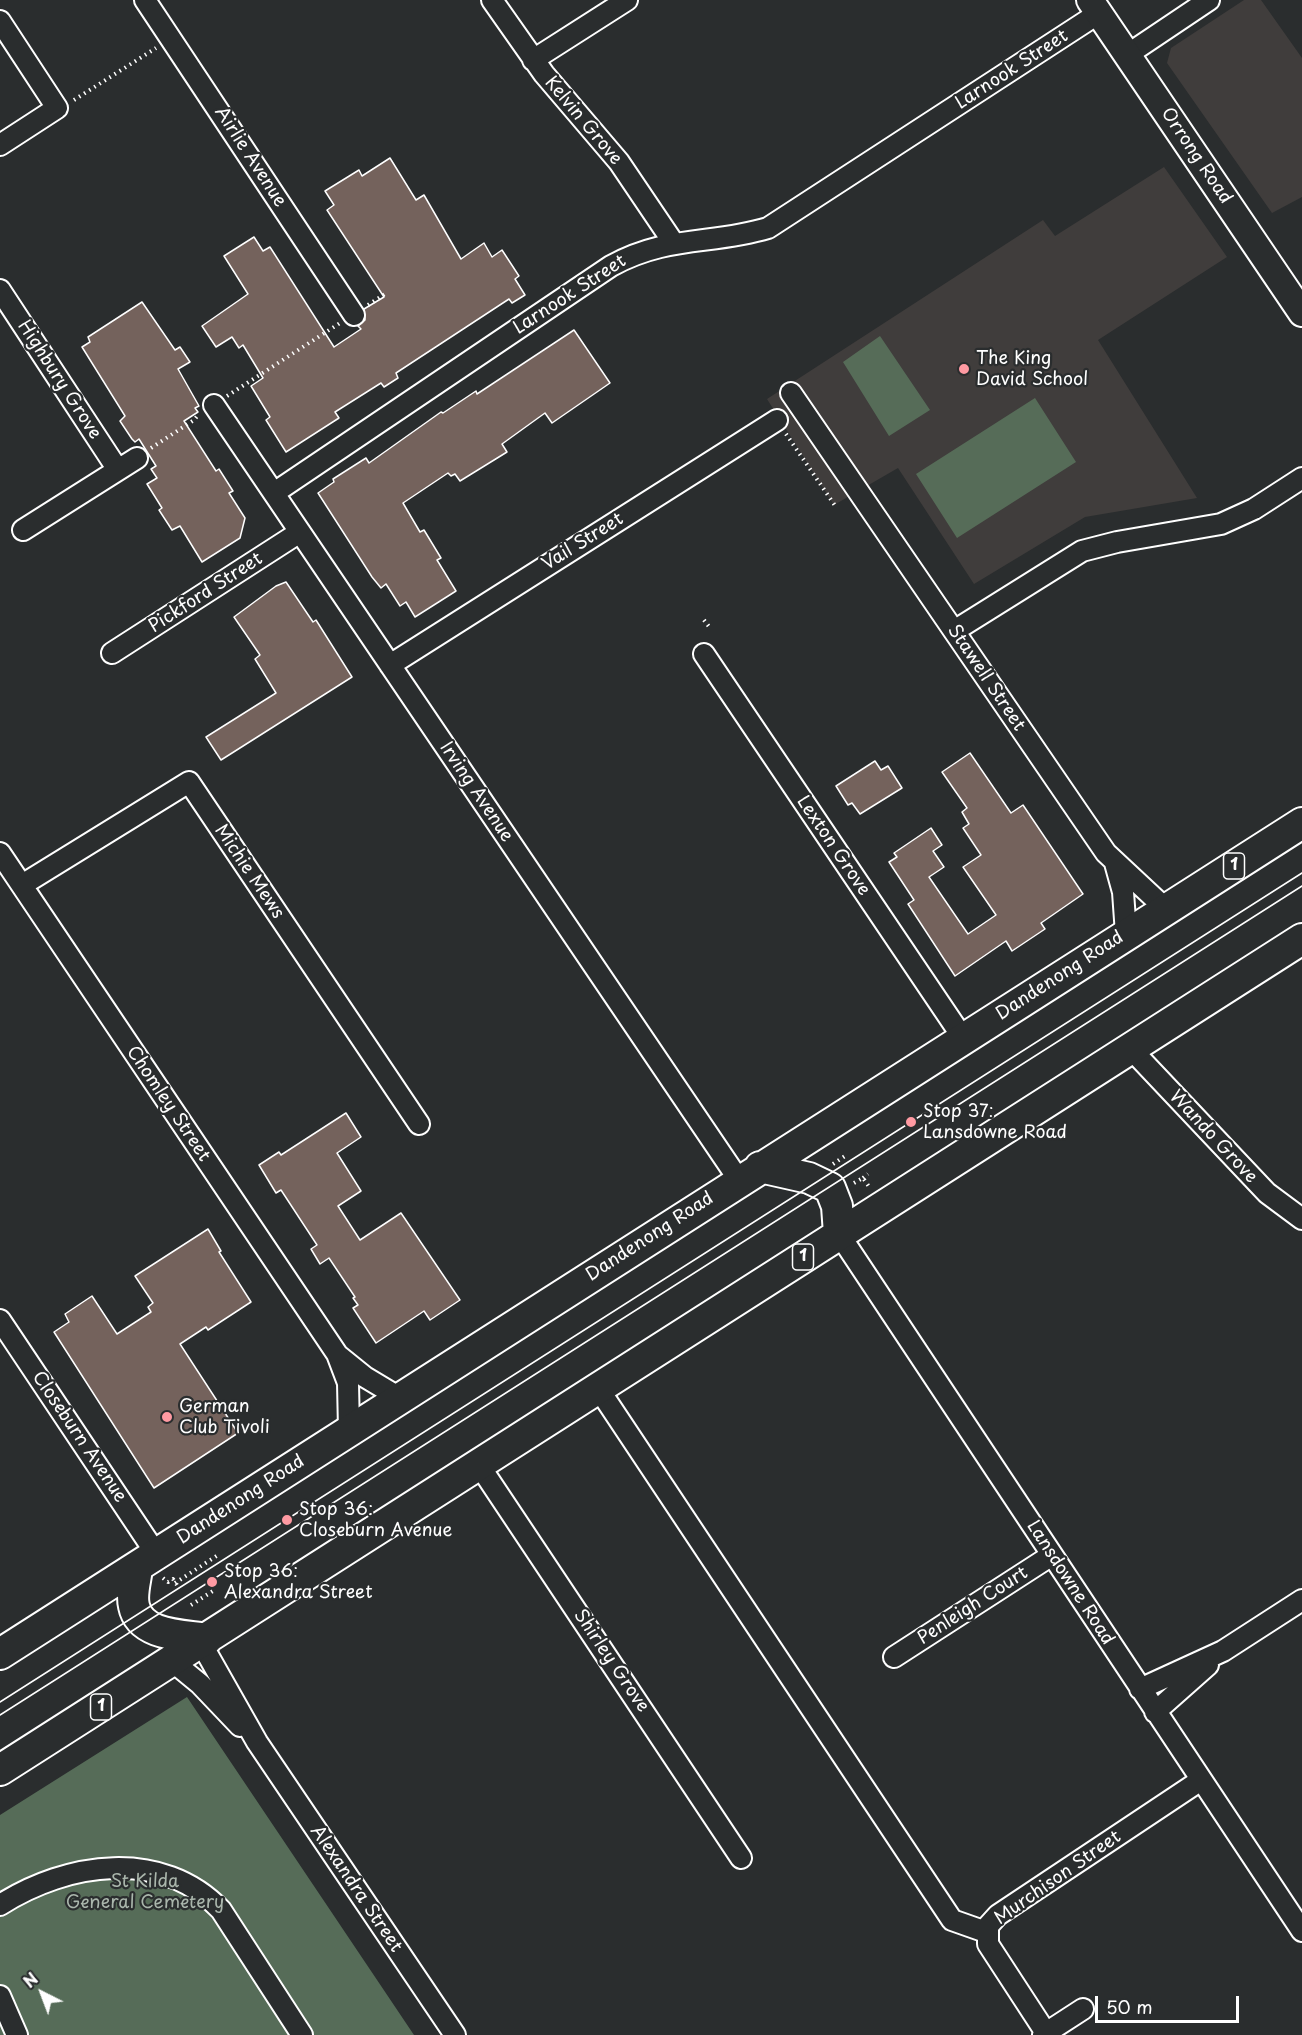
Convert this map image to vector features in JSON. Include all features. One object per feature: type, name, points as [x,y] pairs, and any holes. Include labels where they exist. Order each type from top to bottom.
[{"type":"highway","name":"Dandenong Road","points":[[0,1654],[152,1567],[349,1430],[1302,823]]},
{"type":"highway","name":"1","points":[[0,1770],[172,1661],[202,1632],[479,1465],[1302,939]]},
{"type":"highway","points":[[750,1174],[809,1178],[830,1188],[837,1206],[839,1234]]},
{"type":"highway","points":[[152,1567],[134,1606],[145,1624],[150,1628],[202,1632]]},
{"type":"main road","name":"Orrong Road","points":[[1094,6],[1302,312]]},
{"type":"street","name":"Airlie Avenue","points":[[146,0],[354,315]]},
{"type":"street","name":"Kelvin Grove","points":[[492,0],[533,60],[619,162],[673,242]]},
{"type":"street","points":[[533,60],[627,0]]},
{"type":"street","points":[[1127,55],[1209,0]]},
{"type":"street","name":"Larnook Street","points":[[274,493],[611,266],[640,252],[673,242],[768,228],[1094,6]]},
{"type":"street","points":[[0,21],[57,108],[0,145]]},
{"type":"street","name":"Highbury Grove","points":[[0,290],[118,470]]},
{"type":"street","name":"Stawell Street","points":[[791,393],[1115,863],[1166,909]]},
{"type":"street","name":"Irving Avenue","points":[[214,405],[390,665],[750,1174]]},
{"type":"street","name":"Vail Street","points":[[390,665],[777,420]]},
{"type":"street","points":[[23,530],[137,458]]},
{"type":"street","points":[[954,630],[1082,551],[1117,542],[1221,525],[1254,509],[1302,478]]},
{"type":"street","name":"Pickford Street","points":[[112,653],[300,532]]},
{"type":"street","name":"Lexton Grove","points":[[704,654],[963,1038]]},
{"type":"street","name":"Michie Mews","points":[[22,885],[189,782],[419,1124]]},
{"type":"street","name":"Chomley Street","points":[[0,853],[336,1354],[348,1383],[349,1430]]},
{"type":"street","name":"Stawell Street","points":[[1115,863],[1123,892],[1126,934]]},
{"type":"street","name":"Wando Grove","points":[[1130,1048],[1267,1193],[1302,1219]]},
{"type":"street","name":"Lansdowne Road","points":[[839,1234],[1302,1931]]},
{"type":"street","name":"Closeburn Avenue","points":[[0,1320],[152,1567]]},
{"type":"street","name":"Chomley Street","points":[[336,1354],[365,1377],[400,1398]]},
{"type":"street","points":[[598,1388],[952,1920],[987,1932]]},
{"type":"street","name":"Shirley Grove","points":[[479,1465],[741,1858]]},
{"type":"street","name":"Penleigh Court","points":[[894,1657],[1052,1555]]},
{"type":"street","points":[[1140,1689],[1223,1651],[1302,1600]]},
{"type":"street","name":"Alexandra Street","points":[[202,1632],[257,1742],[454,2035]]},
{"type":"street","points":[[1155,1712],[1223,1651]]},
{"type":"street","name":"Alexandra Street","points":[[172,1661],[200,1684],[257,1742]]},
{"type":"street","name":"Murchison Street","points":[[1083,2009],[1044,2034],[988,1944],[987,1932],[998,1915],[1201,1780]]},
{"type":"street","points":[[0,1905],[45,1883],[90,1870],[137,1867],[177,1879],[210,1899],[221,1910],[302,2035]]},
{"type":"street","points":[[0,1996],[17,2035]]},
{"type":"path","points":[[57,108],[62,108],[156,48]]},
{"type":"path","points":[[137,458],[388,292]]},
{"type":"path","points":[[777,420],[836,507]]},
{"type":"path","points":[[705,620],[710,628]]},
{"type":"path","points":[[832,1164],[845,1156]]},
{"type":"path","points":[[847,1180],[852,1185],[868,1174]]},
{"type":"path","points":[[863,1178],[872,1191]]},
{"type":"path","points":[[152,1567],[168,1582],[173,1580],[176,1584],[218,1555]]},
{"type":"path","points":[[202,1632],[190,1603],[216,1589]]},
{"type":"shaded area","points":[[1244,0],[1261,0],[1302,58],[1302,197],[1272,213],[1167,63],[1171,48]]},
{"type":"shaded area","name":"The King David School","points":[[1164,167],[1227,257],[1098,340],[1197,498],[1085,517],[974,584],[898,468],[834,505],[767,399],[1043,220],[1055,236]]},
{"type":"green space","points":[[880,336],[930,410],[889,436],[843,362]]},
{"type":"green space","points":[[1035,398],[1076,462],[957,538],[916,474]]},
{"type":"green space","name":"St Kilda General Cemetery","points":[[187,1697],[414,2035],[0,2035],[0,1815]]},
{"type":"building","points":[[390,158],[416,200],[424,195],[461,259],[484,243],[492,257],[502,250],[519,276],[515,279],[525,295],[512,303],[509,299],[396,373],[398,378],[384,387],[381,383],[335,412],[339,418],[286,452],[266,420],[270,417],[251,386],[263,378],[243,345],[239,348],[232,337],[216,347],[202,326],[248,294],[224,256],[254,237],[263,251],[270,247],[334,347],[361,329],[358,326],[365,320],[364,309],[384,297],[327,210],[334,205],[325,191],[359,170],[362,176]]},
{"type":"building","points":[[142,302],[175,350],[180,347],[190,362],[178,369],[199,406],[195,408],[198,412],[184,421],[216,471],[219,469],[233,491],[229,493],[245,518],[240,538],[202,562],[180,526],[172,530],[159,510],[162,508],[147,484],[157,478],[151,469],[156,466],[139,439],[135,442],[120,421],[125,416],[82,347],[90,342],[88,337]]},
{"type":"building","points":[[574,330],[610,383],[552,423],[545,413],[502,444],[507,452],[460,481],[455,474],[451,476],[448,473],[403,503],[420,532],[424,530],[441,558],[437,560],[456,591],[415,617],[406,602],[400,606],[386,584],[381,588],[372,577],[318,493],[334,482],[333,479],[366,458],[369,463],[441,412],[443,413],[476,391],[477,394]]},
{"type":"building","points":[[286,582],[313,622],[316,620],[352,677],[221,760],[206,737],[276,693],[255,659],[260,655],[234,617],[276,586]]},
{"type":"building","points":[[970,753],[1011,813],[1023,805],[1083,894],[1041,923],[1045,929],[1012,951],[1006,941],[955,976],[908,904],[914,900],[889,862],[897,857],[894,853],[931,828],[942,845],[933,851],[944,867],[929,877],[968,934],[996,915],[963,867],[981,855],[963,828],[969,824],[962,812],[967,808],[942,772]]},
{"type":"building","points":[[875,761],[881,770],[888,766],[902,788],[860,814],[852,803],[848,805],[836,786]]},
{"type":"building","points":[[346,1113],[361,1137],[337,1153],[361,1191],[338,1206],[360,1240],[401,1213],[460,1300],[430,1320],[424,1311],[376,1343],[353,1308],[358,1305],[353,1298],[355,1297],[329,1258],[320,1264],[311,1249],[317,1245],[281,1190],[276,1193],[259,1165],[279,1152],[281,1155]]},
{"type":"building","points":[[208,1229],[221,1251],[219,1252],[251,1302],[208,1330],[206,1327],[180,1344],[238,1433],[154,1488],[54,1332],[69,1322],[65,1314],[92,1296],[117,1334],[151,1312],[148,1307],[153,1303],[135,1276]]},
{"type":"tram line","points":[[0,1702],[1302,873]]},
{"type":"tram line","points":[[0,1715],[1302,886]]},
{"type":"place","name":"The King David School","points":[[964,369]]},
{"type":"place","name":"Stop 37: Lansdowne Road","points":[[911,1122]]},
{"type":"place","name":"German Club Tivoli","points":[[167,1417]]},
{"type":"place","name":"Stop 36: Closeburn Avenue","points":[[287,1520]]},
{"type":"place","name":"Stop 36: Alexandra Street","points":[[212,1582]]}]
